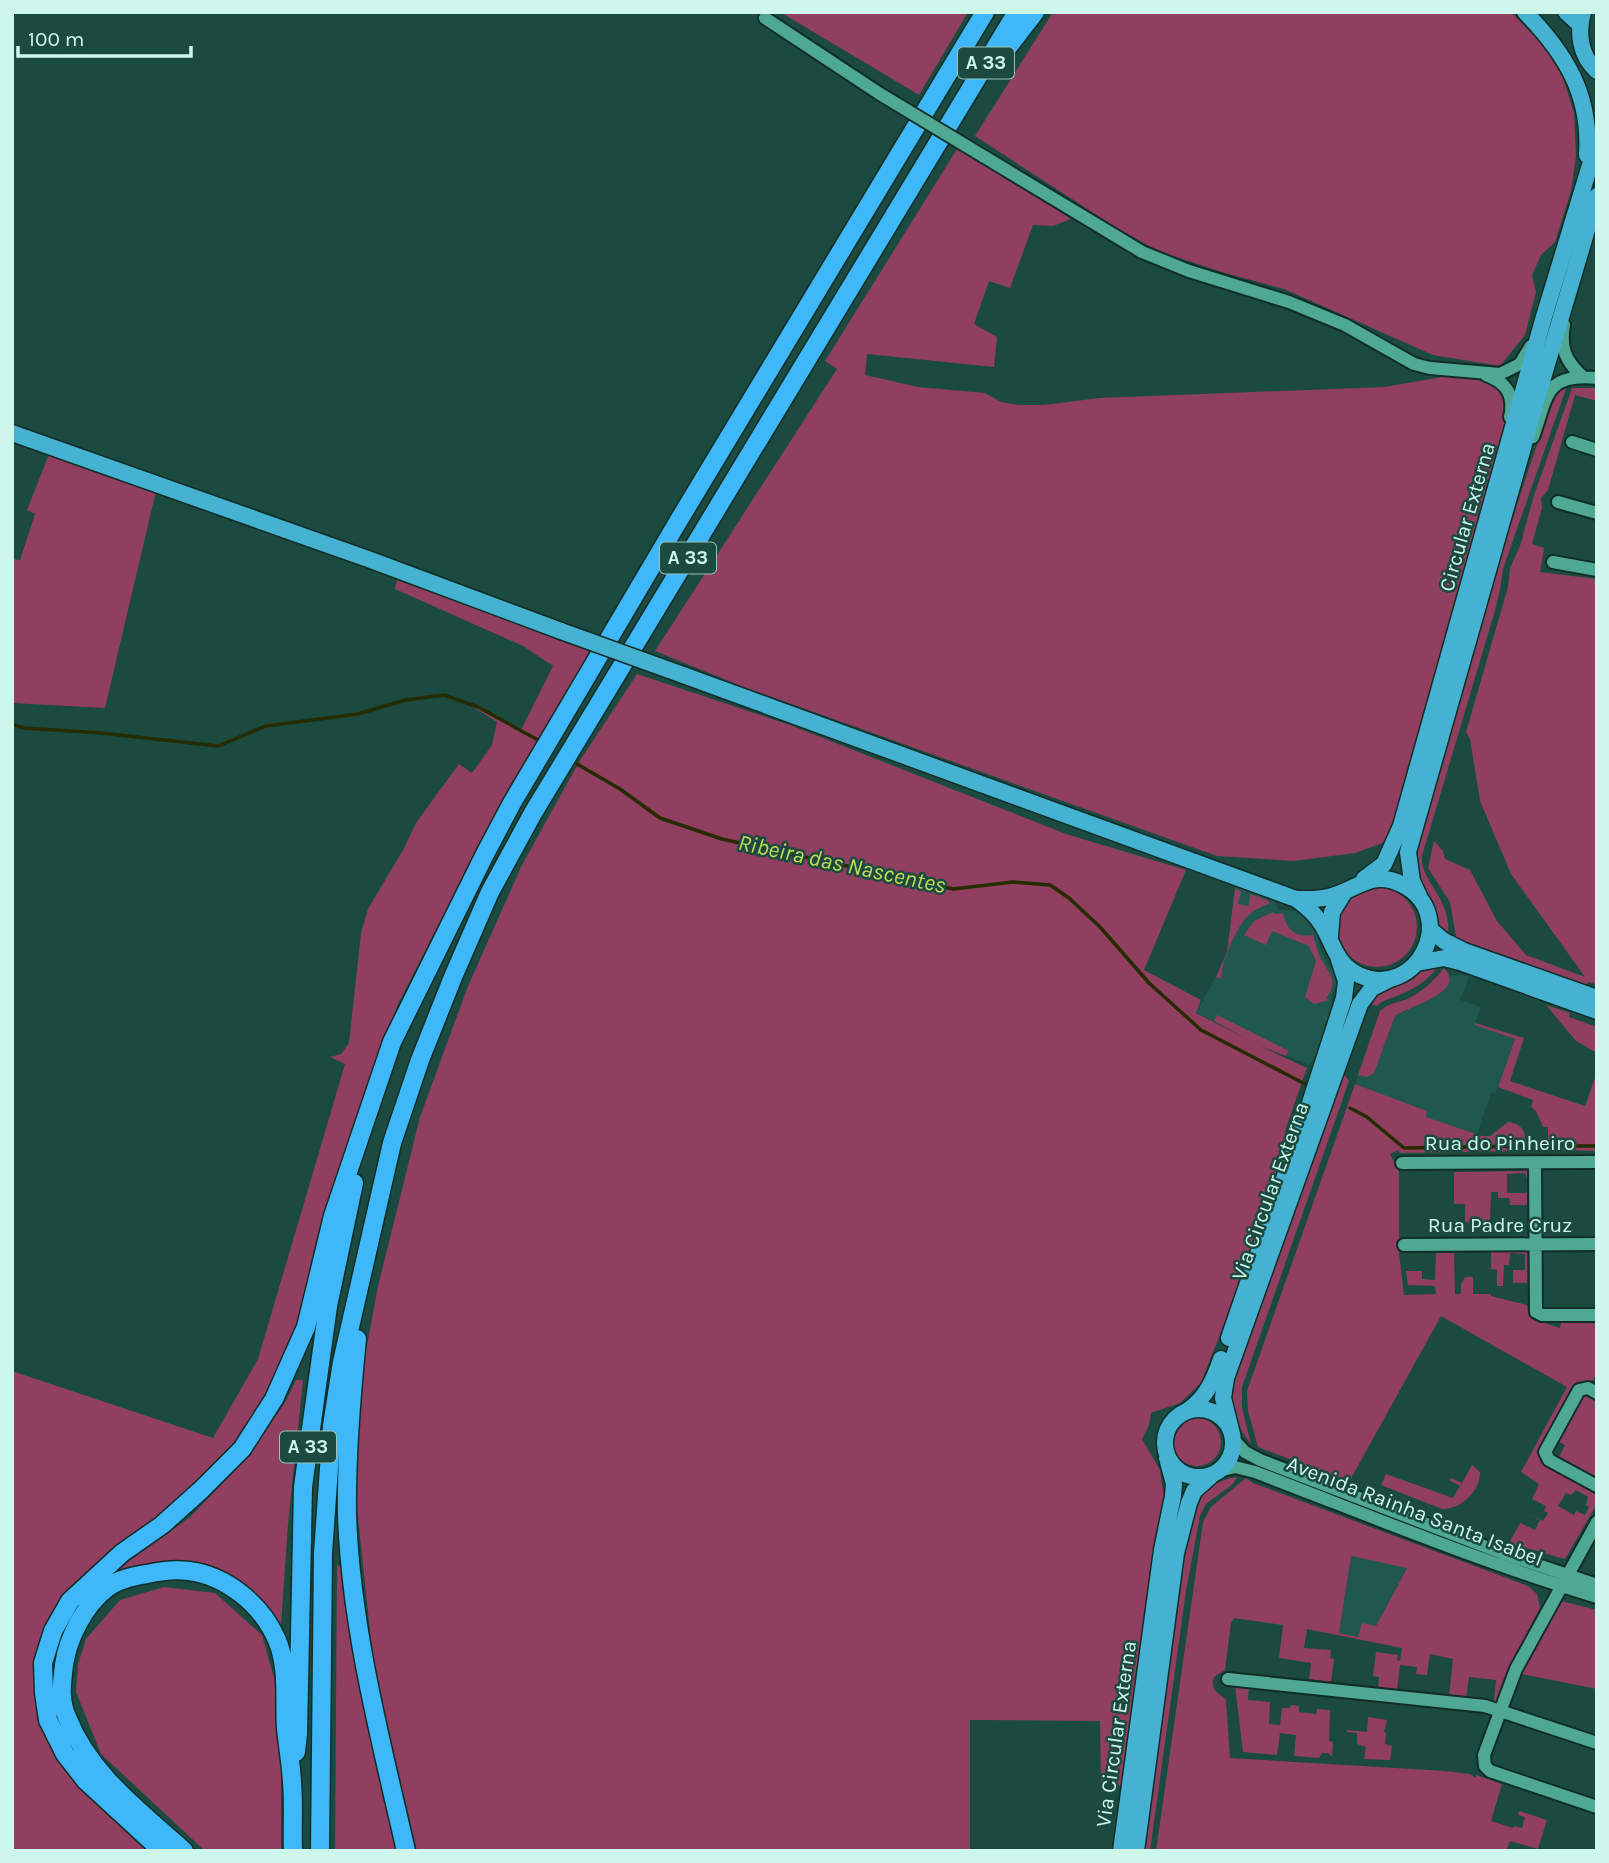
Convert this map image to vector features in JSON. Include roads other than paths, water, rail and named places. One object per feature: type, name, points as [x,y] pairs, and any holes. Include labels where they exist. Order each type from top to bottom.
[{"type":"highway","name":"A 33","points":[[292,1851],[292,1782],[298,1734],[303,1487],[328,1306],[367,1118],[392,1042],[512,803],[819,285],[985,12]]},
{"type":"highway","name":"A 33","points":[[320,1851],[323,1553],[332,1426],[342,1362],[392,1143],[420,1060],[490,892],[533,813],[1017,12]]},
{"type":"highway","points":[[955,114],[1035,12]]},
{"type":"highway","points":[[162,1851],[86,1781],[65,1754],[48,1720],[43,1663],[53,1632],[70,1601],[122,1553],[162,1525],[201,1490],[242,1448],[274,1399],[306,1327],[333,1216],[367,1118]]},
{"type":"highway","points":[[365,1259],[348,1434],[347,1517],[356,1607],[372,1700],[406,1851]]},
{"type":"highway","points":[[184,1851],[101,1775],[66,1716],[60,1692],[67,1645],[89,1607],[108,1587],[130,1577],[187,1570],[211,1576],[249,1600],[264,1616],[277,1640],[285,1668],[286,1728],[292,1782]]},
{"type":"main road","points":[[1525,12],[1565,61],[1578,88],[1587,125],[1586,179]]},
{"type":"main road","points":[[1566,12],[1581,19],[1580,40],[1595,72]]},
{"type":"main road","name":"Circular Externa","points":[[1421,901],[1412,881],[1409,852],[1505,488],[1543,320],[1597,142]]},
{"type":"main road","name":"Circular Externa","points":[[1349,889],[1384,864],[1401,826],[1597,196]]},
{"type":"main road","points":[[12,433],[368,559],[1296,899],[1310,908],[1322,925],[1338,959],[1362,976],[1371,979],[1391,978],[1409,970],[1427,946],[1431,930],[1429,917],[1421,901],[1406,886],[1387,879],[1367,880],[1329,897],[1296,899]]},
{"type":"main road","points":[[1330,941],[1329,921],[1332,912],[1349,889]]},
{"type":"main road","points":[[1431,930],[1444,941],[1464,951],[1597,998]]},
{"type":"main road","points":[[1416,963],[1444,958],[1460,962],[1597,1012]]},
{"type":"main road","name":"Via Circular Externa","points":[[1187,1411],[1200,1402],[1216,1374],[1308,1109],[1344,998],[1346,981],[1338,959]]},
{"type":"main road","name":"Via Circular Externa","points":[[1232,1436],[1223,1398],[1226,1378],[1360,1004],[1372,988],[1391,978]]},
{"type":"main road","points":[[1198,1409],[1210,1410],[1227,1423],[1232,1436],[1231,1457],[1215,1473],[1202,1478],[1189,1477],[1175,1468],[1167,1458],[1164,1446],[1170,1423],[1187,1411],[1198,1409]]},
{"type":"main road","name":"Via Circular Externa","points":[[1121,1851],[1162,1550],[1173,1496],[1174,1484],[1167,1458]]},
{"type":"main road","name":"Via Circular Externa","points":[[1136,1851],[1176,1553],[1194,1491],[1215,1473]]},
{"type":"street","points":[[765,18],[880,94],[1088,222],[1142,252],[1189,271],[1289,302],[1345,325],[1414,364],[1430,368],[1500,374],[1520,364],[1543,320]]},
{"type":"street","points":[[1570,289],[1562,336],[1564,355],[1582,376],[1597,378]]},
{"type":"street","points":[[1482,374],[1505,385],[1511,397],[1511,412],[1499,465],[1505,488]]},
{"type":"street","name":"Circular Externa","points":[[1505,488],[1519,478],[1550,391],[1563,379],[1582,376]]},
{"type":"street","points":[[1572,442],[1597,450]]},
{"type":"street","points":[[1558,502],[1597,513]]},
{"type":"street","points":[[1553,562],[1597,570]]},
{"type":"street","name":"Rua do Pinheiro","points":[[1402,1163],[1597,1162]]},
{"type":"street","points":[[1535,1163],[1536,1312],[1542,1315],[1597,1315]]},
{"type":"street","name":"Rua Padre Cruz","points":[[1404,1245],[1597,1244]]},
{"type":"street","points":[[1592,1391],[1579,1390],[1545,1456],[1597,1486]]},
{"type":"street","name":"Avenida Rainha Santa Isabel","points":[[1232,1436],[1245,1452],[1260,1460],[1502,1553],[1597,1597]]},
{"type":"street","name":"Avenida Rainha Santa Isabel","points":[[1215,1473],[1235,1467],[1255,1472],[1565,1581],[1597,1585]]},
{"type":"street","points":[[1597,1522],[1516,1670],[1484,1755],[1485,1766],[1496,1774],[1597,1807]]},
{"type":"street","points":[[1228,1679],[1485,1706],[1597,1743]]},
{"type":"waterway","name":"Ribeira das Nascentes","points":[[12,724],[23,728],[101,733],[218,746],[266,726],[358,714],[405,700],[444,695],[478,707],[538,740]]},
{"type":"waterway","name":"Ribeira das Nascentes","points":[[577,764],[620,789],[660,818],[722,839],[953,889],[1013,882],[1050,885],[1069,898],[1100,927],[1149,983],[1201,1030],[1305,1084]]},
{"type":"waterway","name":"Ribeira das Nascentes","points":[[1350,1108],[1367,1117],[1404,1148],[1524,1146]]},
{"type":"waterway","name":"Ribeira das Nascentes","points":[[1544,1146],[1597,1146]]}]
